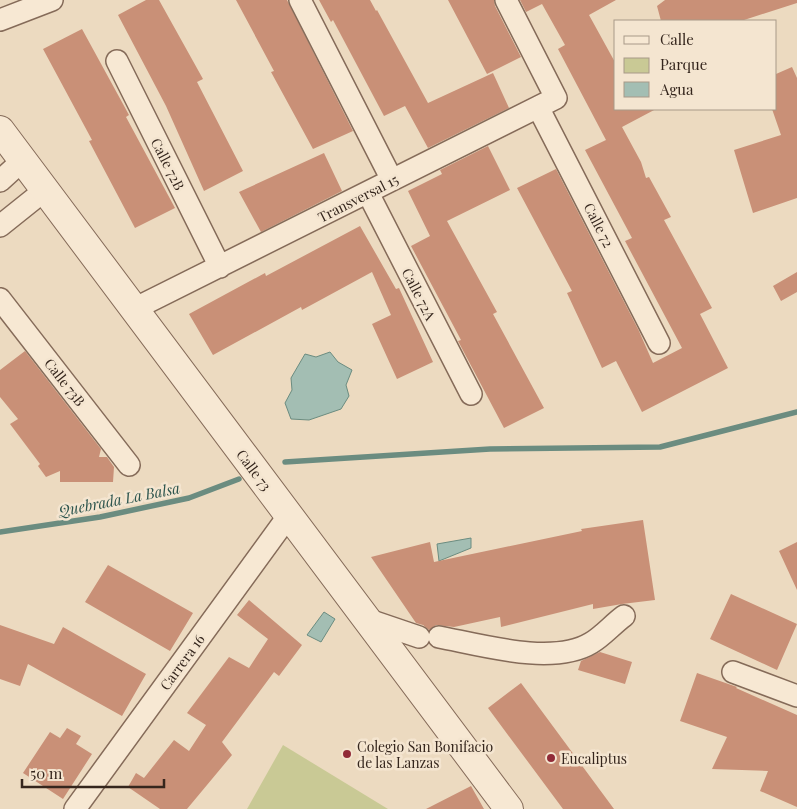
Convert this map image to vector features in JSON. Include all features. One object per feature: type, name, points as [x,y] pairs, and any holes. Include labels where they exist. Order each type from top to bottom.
[{"type":"street","points":[[0,20],[52,0]]},
{"type":"street","points":[[300,0],[392,180]]},
{"type":"street","name":"Calle 72","points":[[506,0],[547,103],[659,343]]},
{"type":"street","name":"Calle 72B","points":[[117,60],[220,267]]},
{"type":"street","name":"Transversal 15","points":[[134,309],[547,103]]},
{"type":"street","name":"Calle 73","points":[[0,130],[509,809]]},
{"type":"street","points":[[0,181],[23,160]]},
{"type":"street","points":[[0,226],[44,190]]},
{"type":"street","name":"Calle 72A","points":[[368,193],[471,394]]},
{"type":"street","name":"Calle 73B","points":[[0,299],[129,464]]},
{"type":"street","name":"Carrera 16","points":[[75,809],[289,515]]},
{"type":"street","points":[[366,619],[429,637],[534,654],[563,652],[590,643],[624,616]]},
{"type":"street","points":[[733,672],[796,692]]},
{"type":"green space","points":[[283,745],[388,809],[247,809]]},
{"type":"water","points":[[330,352],[338,362],[352,370],[346,385],[349,396],[341,409],[309,420],[291,419],[285,403],[292,390],[291,378],[305,354],[316,357]]},
{"type":"water","points":[[471,538],[471,548],[439,561],[437,544]]},
{"type":"water","points":[[324,612],[335,619],[321,642],[307,635]]},
{"type":"building","points":[[146,0],[159,0],[203,79],[197,82],[243,171],[204,191],[166,106],[118,15]]},
{"type":"building","points":[[236,0],[287,0],[353,131],[313,149],[271,72],[274,71]]},
{"type":"building","points":[[319,0],[370,0],[428,103],[493,73],[509,108],[428,148],[405,106],[384,116],[333,20],[331,22]]},
{"type":"building","points":[[448,0],[494,0],[495,6],[521,57],[487,74]]},
{"type":"building","points":[[520,0],[616,0],[589,15],[614,60],[614,110],[654,110],[622,127],[641,162],[646,178],[649,177],[671,217],[664,220],[712,308],[700,314],[728,368],[642,412],[616,361],[602,368],[567,293],[572,291],[517,188],[556,169],[639,331],[653,363],[682,348],[625,241],[632,238],[585,150],[606,140],[558,49],[565,45],[542,4],[526,12]]},
{"type":"building","points":[[665,0],[797,0],[797,3],[744,20],[661,20],[657,6]]},
{"type":"building","points":[[82,29],[129,115],[126,117],[175,208],[135,228],[89,141],[92,140],[43,49]]},
{"type":"building","points":[[792,67],[797,78],[797,198],[753,213],[734,150],[781,135],[772,110],[777,110],[777,74]]},
{"type":"building","points":[[488,146],[510,190],[447,221],[497,312],[493,314],[544,408],[504,428],[458,341],[461,340],[411,246],[430,236],[408,191],[442,174],[440,170]]},
{"type":"building","points":[[324,153],[342,191],[261,232],[239,192]]},
{"type":"building","points":[[360,226],[396,289],[399,288],[433,362],[397,379],[372,324],[391,315],[372,272],[302,310],[301,307],[213,355],[189,314],[265,273],[266,276]]},
{"type":"building","points":[[797,272],[797,292],[781,301],[773,286]]},
{"type":"building","points":[[25,351],[101,449],[99,457],[107,457],[114,467],[113,482],[60,482],[60,471],[46,477],[38,466],[40,464],[10,424],[18,419],[0,397],[0,370]]},
{"type":"building","points":[[643,520],[655,600],[593,609],[593,604],[501,627],[500,617],[454,627],[436,625],[429,630],[423,625],[416,623],[371,557],[430,542],[434,562],[582,531],[581,529]]},
{"type":"building","points":[[797,542],[797,590],[779,551]]},
{"type":"building","points":[[108,565],[193,613],[170,651],[85,602]]},
{"type":"building","points":[[731,594],[797,624],[777,670],[710,639]]},
{"type":"building","points":[[249,600],[302,645],[279,676],[274,672],[222,742],[232,755],[187,809],[160,809],[128,787],[136,773],[144,778],[174,740],[189,751],[206,725],[187,713],[229,657],[249,668],[268,639],[237,615]]},
{"type":"building","points":[[0,625],[54,644],[63,627],[146,674],[122,716],[28,664],[20,686],[0,679]]},
{"type":"building","points":[[600,652],[632,662],[625,684],[578,670],[581,661]]},
{"type":"building","points":[[697,673],[737,687],[797,715],[797,807],[760,791],[768,771],[712,769],[727,737],[680,721]]},
{"type":"building","name":"Eucaliptus","points":[[521,683],[614,809],[563,809],[488,708]]},
{"type":"building","points":[[67,728],[81,736],[76,744],[92,754],[63,799],[23,773],[50,732],[60,738]]},
{"type":"building","points":[[471,786],[484,809],[426,809]]},
{"type":"waterway","points":[[285,462],[490,449],[660,447],[797,412]]},
{"type":"waterway","name":"Quebrada La Balsa","points":[[0,532],[100,517],[189,498],[239,479]]},
{"type":"place","name":"Colegio San Bonifacio de las Lanzas","points":[[347,754]]},
{"type":"place","name":"Eucaliptus","points":[[551,758]]}]
